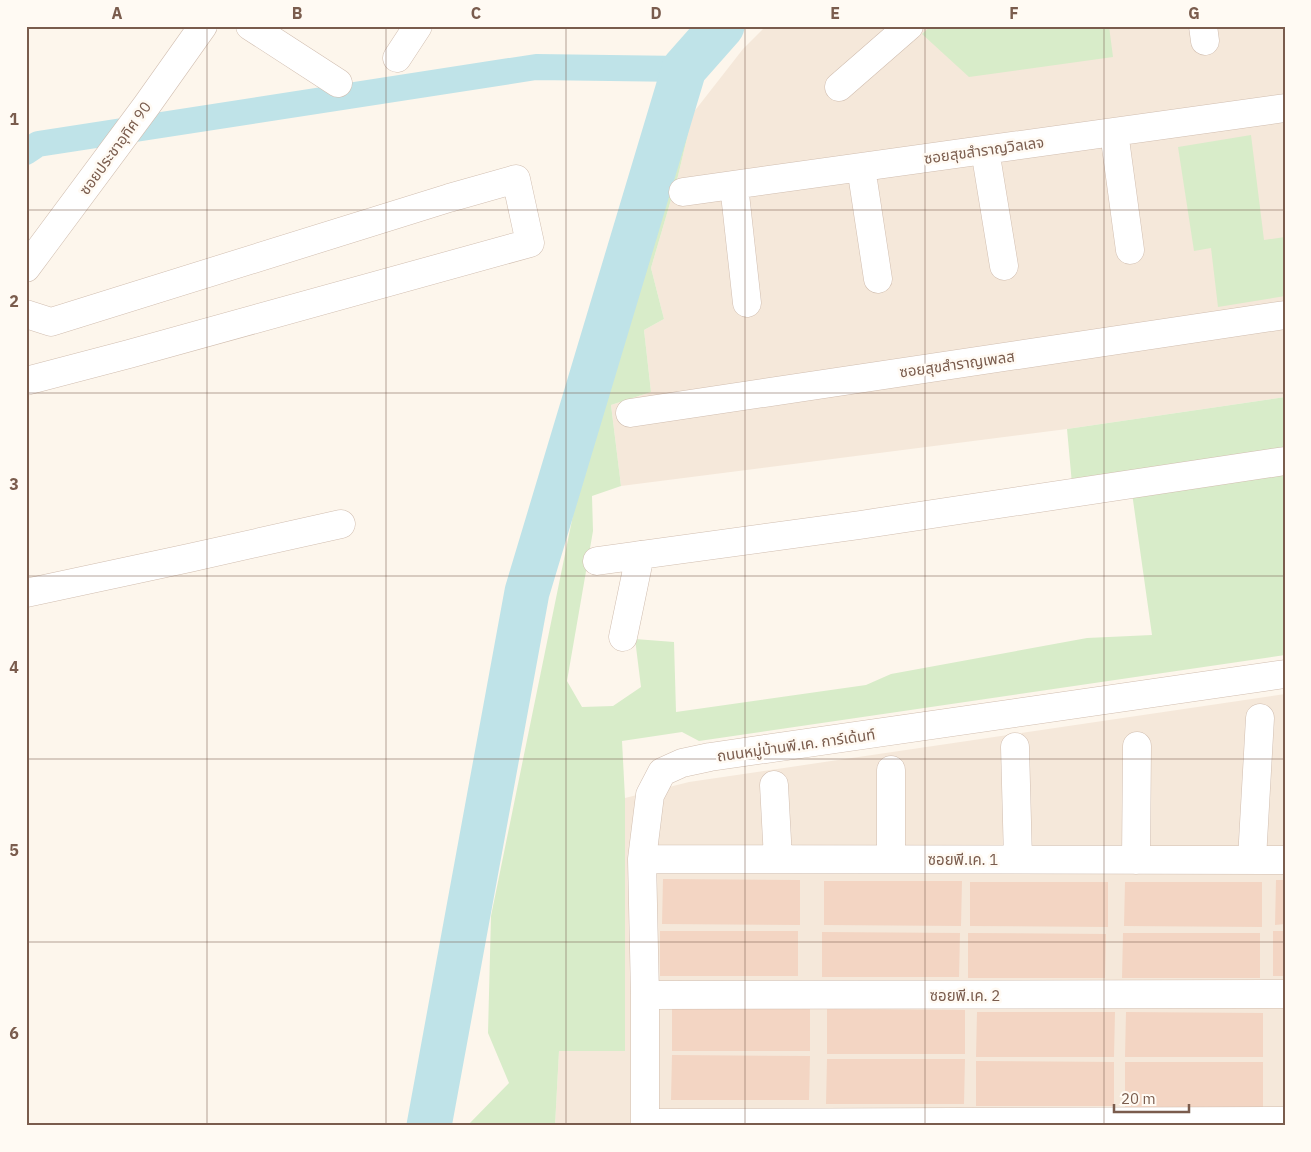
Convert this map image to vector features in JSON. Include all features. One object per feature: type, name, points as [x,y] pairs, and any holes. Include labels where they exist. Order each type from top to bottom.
[{"type":"street","points":[[250,26],[338,83]]},
{"type":"street","points":[[397,58],[418,26]]},
{"type":"street","points":[[839,87],[908,26]]},
{"type":"street","name":"ซอยประชาอุทิศ 90","points":[[26,268],[147,105],[197,29]]},
{"type":"street","name":"ซอยสุขสำราญวิลเลจ","points":[[683,192],[1285,108]]},
{"type":"street","points":[[1114,132],[1130,250]]},
{"type":"street","points":[[985,150],[1004,266]]},
{"type":"street","points":[[861,168],[878,279]]},
{"type":"street","points":[[26,314],[51,322],[449,198],[516,179],[530,243],[26,381]]},
{"type":"street","points":[[734,185],[747,303]]},
{"type":"street","name":"ซอยสุขสำราญเพลส","points":[[630,412],[1285,315]]},
{"type":"street","points":[[597,561],[860,525],[1285,461]]},
{"type":"street","points":[[26,592],[341,524]]},
{"type":"street","points":[[623,637],[640,555]]},
{"type":"street","name":"ถนนหมู่บ้านพี.เค. การ์เด้นท์","points":[[645,1124],[642,859],[650,796],[662,772],[682,763],[710,757],[1285,674]]},
{"type":"street","points":[[1252,860],[1260,718]]},
{"type":"street","points":[[1136,860],[1137,746]]},
{"type":"street","points":[[1015,747],[1018,859]]},
{"type":"street","points":[[891,770],[891,860]]},
{"type":"street","points":[[774,785],[778,859]]},
{"type":"street","name":"ซอยพี.เค. 1","points":[[642,859],[1285,860]]},
{"type":"street","name":"ซอยพี.เค. 2","points":[[645,996],[1285,994]]},
{"type":"street","points":[[645,1124],[1285,1121]]},
{"type":"shaded area","points":[[766,26],[1285,26],[1285,397],[1067,429],[621,486],[611,405],[651,392],[644,330],[664,319],[651,268],[678,176],[693,113],[743,49]]},
{"type":"shaded area","points":[[1285,694],[1285,1126],[555,1126],[559,1051],[625,1050],[625,798],[689,782]]},
{"type":"green space","points":[[931,26],[1109,26],[1113,57],[969,77],[922,34]]},
{"type":"green space","points":[[693,113],[678,176],[651,268],[664,319],[644,330],[651,392],[611,405],[621,486],[592,496],[593,531],[567,681],[582,707],[613,706],[641,687],[635,639],[674,642],[676,712],[866,685],[891,674],[1087,638],[1152,635],[1132,493],[1285,471],[1285,655],[699,741],[682,732],[622,741],[625,798],[625,1051],[559,1051],[555,1126],[467,1126],[509,1083],[488,1033],[491,916],[590,432],[625,329],[667,188]]},
{"type":"green space","points":[[1251,135],[1264,240],[1285,237],[1285,296],[1218,307],[1211,248],[1194,251],[1178,147]]},
{"type":"green space","points":[[1285,397],[1285,452],[1072,484],[1067,429]]},
{"type":"building","points":[[663,879],[800,880],[800,925],[662,924]]},
{"type":"building","points":[[1276,880],[1285,880],[1285,924],[1275,925]]},
{"type":"building","points":[[824,881],[962,881],[961,926],[824,925]]},
{"type":"building","points":[[970,882],[1108,882],[1108,927],[970,926]]},
{"type":"building","points":[[1125,882],[1262,882],[1262,927],[1124,926]]},
{"type":"building","points":[[660,931],[798,931],[798,976],[660,976]]},
{"type":"building","points":[[1273,931],[1285,931],[1285,976],[1273,976]]},
{"type":"building","points":[[822,932],[960,933],[959,977],[822,977]]},
{"type":"building","points":[[968,933],[1106,934],[1105,978],[968,978]]},
{"type":"building","points":[[1123,933],[1260,933],[1260,978],[1122,978]]},
{"type":"building","points":[[672,1006],[810,1006],[810,1051],[672,1051]]},
{"type":"building","points":[[827,1009],[965,1010],[965,1054],[827,1054]]},
{"type":"building","points":[[977,1012],[1115,1012],[1114,1057],[976,1057]]},
{"type":"building","points":[[1126,1012],[1263,1013],[1263,1057],[1125,1057]]},
{"type":"building","points":[[672,1055],[810,1056],[809,1100],[671,1100]]},
{"type":"building","points":[[827,1059],[965,1059],[964,1104],[826,1104]]},
{"type":"building","points":[[976,1061],[1114,1062],[1114,1106],[976,1106]]},
{"type":"building","points":[[1125,1062],[1263,1062],[1263,1107],[1125,1107]]},
{"type":"waterway","points":[[429,1126],[527,592],[684,69],[722,26]]},
{"type":"waterway","points":[[26,152],[38,144],[536,67],[684,69]]}]
